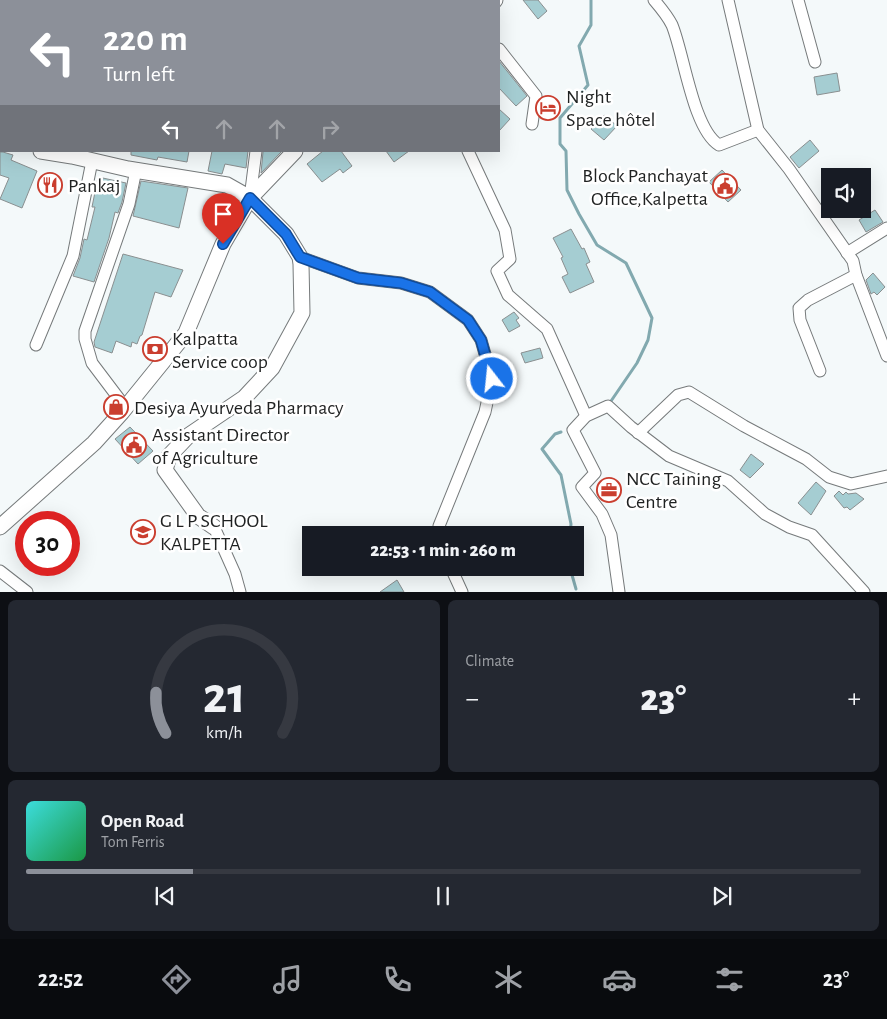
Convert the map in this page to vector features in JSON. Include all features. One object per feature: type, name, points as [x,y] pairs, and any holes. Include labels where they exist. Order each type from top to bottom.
[{"type":"main road","points":[[46,152],[136,170],[227,185],[250,198],[286,234],[300,257],[302,264],[302,312],[272,368],[244,398],[188,436],[169,456],[165,470],[198,516],[214,527]]},
{"type":"main road","points":[[0,527],[94,443],[126,408],[186,333],[223,244],[250,198],[294,152]]},
{"type":"street","points":[[654,0],[672,24],[696,107],[710,140],[719,145],[758,130]]},
{"type":"street","points":[[728,0],[758,130],[789,169],[848,253],[887,356]]},
{"type":"street","points":[[798,0],[815,62]]},
{"type":"street","points":[[500,50],[536,96],[532,124]]},
{"type":"street","points":[[250,198],[256,152]]},
{"type":"street","points":[[468,152],[505,230],[510,259],[496,271],[508,295],[547,329],[586,416]]},
{"type":"street","points":[[36,345],[72,256],[92,161]]},
{"type":"street","points":[[126,408],[92,363],[85,339],[86,331],[129,204],[136,170]]},
{"type":"street","points":[[848,253],[887,228]]},
{"type":"street","points":[[300,257],[358,278],[401,283],[430,292],[468,320],[481,340],[492,379],[485,412],[439,526]]},
{"type":"street","points":[[820,370],[800,320],[799,308],[808,300],[856,275]]},
{"type":"street","points":[[638,433],[678,395],[689,392],[744,426],[806,459],[829,477],[851,484],[887,476]]},
{"type":"street","points":[[619,592],[612,535],[602,514],[582,487],[595,473],[573,430],[586,416],[608,406],[638,433],[669,456],[728,481],[765,514],[789,527],[812,535],[864,592]]},
{"type":"street","points":[[214,527],[235,574],[240,592]]},
{"type":"street","points":[[0,571],[27,592]]},
{"type":"street","points":[[455,576],[462,592]]},
{"type":"building","points":[[523,0],[538,0],[547,11],[538,19]]},
{"type":"building","points":[[500,62],[527,96],[516,106],[500,89]]},
{"type":"building","points":[[837,73],[840,91],[817,95],[814,77]]},
{"type":"building","points":[[500,110],[510,119],[500,130]]},
{"type":"building","points":[[604,115],[617,126],[604,140],[591,129]]},
{"type":"building","points":[[810,140],[819,151],[799,168],[790,157]]},
{"type":"building","points":[[0,152],[13,155],[11,160],[37,171],[22,208],[0,199],[9,178],[0,175]]},
{"type":"building","points":[[131,152],[189,152],[187,162],[158,157],[157,160],[131,155]]},
{"type":"building","points":[[212,152],[248,152],[246,168],[225,164],[222,174],[208,171]]},
{"type":"building","points":[[263,152],[281,152],[261,173]]},
{"type":"building","points":[[322,152],[342,152],[352,166],[343,173],[340,169],[322,182],[307,164]]},
{"type":"building","points":[[387,152],[408,152],[394,162]]},
{"type":"building","name":"Block Panchayat Office,Kalpetta","points":[[722,170],[741,190],[728,202],[709,182]]},
{"type":"building","points":[[98,177],[126,183],[122,202],[118,213],[115,212],[109,238],[94,282],[73,276],[80,258],[84,239],[87,240],[95,207],[92,207]]},
{"type":"building","points":[[141,181],[188,188],[179,228],[133,216]]},
{"type":"building","points":[[875,210],[883,222],[866,232],[859,220],[871,218],[871,212]]},
{"type":"building","points":[[571,229],[582,249],[584,248],[590,262],[586,264],[594,282],[570,293],[562,277],[568,274],[561,258],[563,257],[553,238]]},
{"type":"building","points":[[123,254],[183,270],[171,297],[155,292],[142,335],[137,344],[132,342],[131,347],[116,341],[112,353],[95,347],[94,342]]},
{"type":"building","points":[[873,273],[885,287],[877,295],[874,292],[871,294],[866,280]]},
{"type":"building","points":[[514,312],[519,318],[516,320],[520,326],[509,332],[502,320]]},
{"type":"building","points":[[540,348],[543,358],[525,363],[521,353]]},
{"type":"building","name":"Assistant Director of Agriculture","points":[[130,427],[153,451],[138,464],[115,439]]},
{"type":"building","points":[[751,454],[764,464],[750,478],[740,470]]},
{"type":"building","points":[[816,482],[826,491],[811,515],[798,503]]},
{"type":"building","points":[[839,491],[843,495],[846,492],[848,494],[856,493],[864,499],[850,510],[847,507],[844,508],[834,496]]},
{"type":"building","points":[[397,580],[404,592],[380,592]]},
{"type":"waterway","points":[[591,0],[591,25],[579,46],[588,85],[560,118],[560,144],[566,151],[567,190],[597,245],[626,263],[652,318],[648,340],[637,363],[609,404]]},
{"type":"waterway","points":[[561,432],[555,434],[542,449],[561,475],[571,526]]},
{"type":"waterway","points":[[572,576],[576,589]]},
{"type":"place","name":"Night Space hôtel","points":[[548,108]]},
{"type":"place","name":"Pankaj","points":[[50,185]]},
{"type":"place","name":"Block Panchayat Office,Kalpetta","points":[[725,186]]},
{"type":"place","name":"Kalpatta Service coop","points":[[155,349]]},
{"type":"place","name":"Desiya Ayurveda Pharmacy","points":[[116,407]]},
{"type":"place","name":"Assistant Director of Agriculture","points":[[134,445]]},
{"type":"place","name":"NCC Taining Centre","points":[[609,490]]},
{"type":"place","name":"G L P SCHOOL KALPETTA","points":[[143,532]]},
{"type":"route","points":[[223,244],[250,198],[286,234],[300,257],[358,278],[401,283],[430,292],[442,300],[468,320],[481,340],[492,379]]}]
